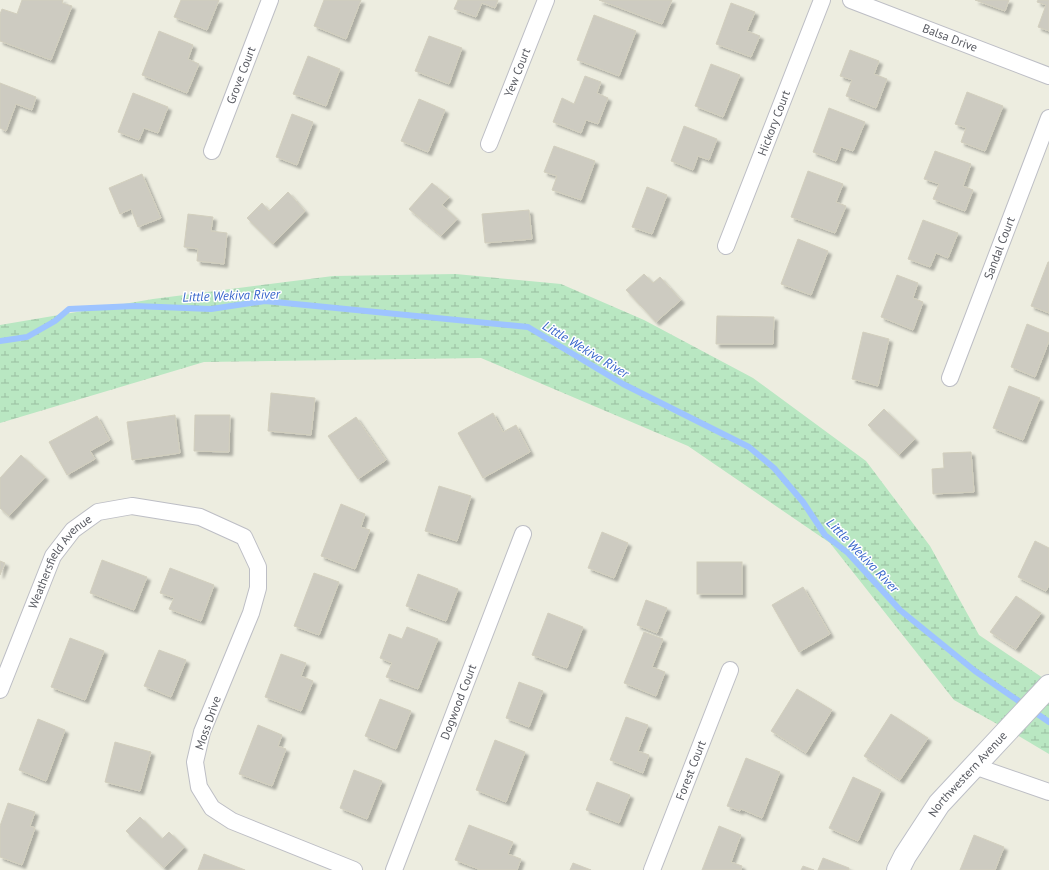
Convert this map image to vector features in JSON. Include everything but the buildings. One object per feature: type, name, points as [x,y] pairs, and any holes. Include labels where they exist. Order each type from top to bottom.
[{"type":"street","name":"Grove Court","points":[[212,151],[270,0]]},
{"type":"street","name":"Yew Court","points":[[489,144],[546,0]]},
{"type":"street","name":"Hickory Court","points":[[726,246],[822,0]]},
{"type":"street","name":"Balsa Drive","points":[[851,0],[1049,76]]},
{"type":"street","name":"Sandal Court","points":[[950,378],[1049,118]]},
{"type":"street","name":"Weathersfield Avenue","points":[[0,690],[53,556],[73,530],[98,512],[132,506],[200,517],[244,537]]},
{"type":"street","name":"Dogwood Court","points":[[394,870],[523,534]]},
{"type":"street","name":"Moss Drive","points":[[244,537],[258,567],[258,588],[251,613],[202,732],[195,762],[199,787],[212,808],[232,821],[354,870]]},
{"type":"street","name":"Forest Court","points":[[652,870],[730,670]]},
{"type":"street","name":"Northwestern Avenue","points":[[898,870],[905,856],[939,804],[1046,690]]},
{"type":"street","points":[[974,766],[1049,792]]},
{"type":"green space","points":[[456,274],[561,284],[644,320],[753,378],[866,461],[930,546],[979,635],[1043,678],[999,725],[954,700],[830,543],[688,446],[481,358],[204,362],[0,423],[0,325],[153,299],[333,276]]},
{"type":"green space","points":[[1049,701],[1049,754],[1017,735]]},
{"type":"waterway","name":"Little Wekiva River","points":[[0,341],[27,337],[55,321],[69,309],[135,306],[211,309],[265,301],[528,327],[623,384],[749,447],[774,468],[803,502],[825,535],[848,553],[900,610],[975,671],[1049,722]]}]
